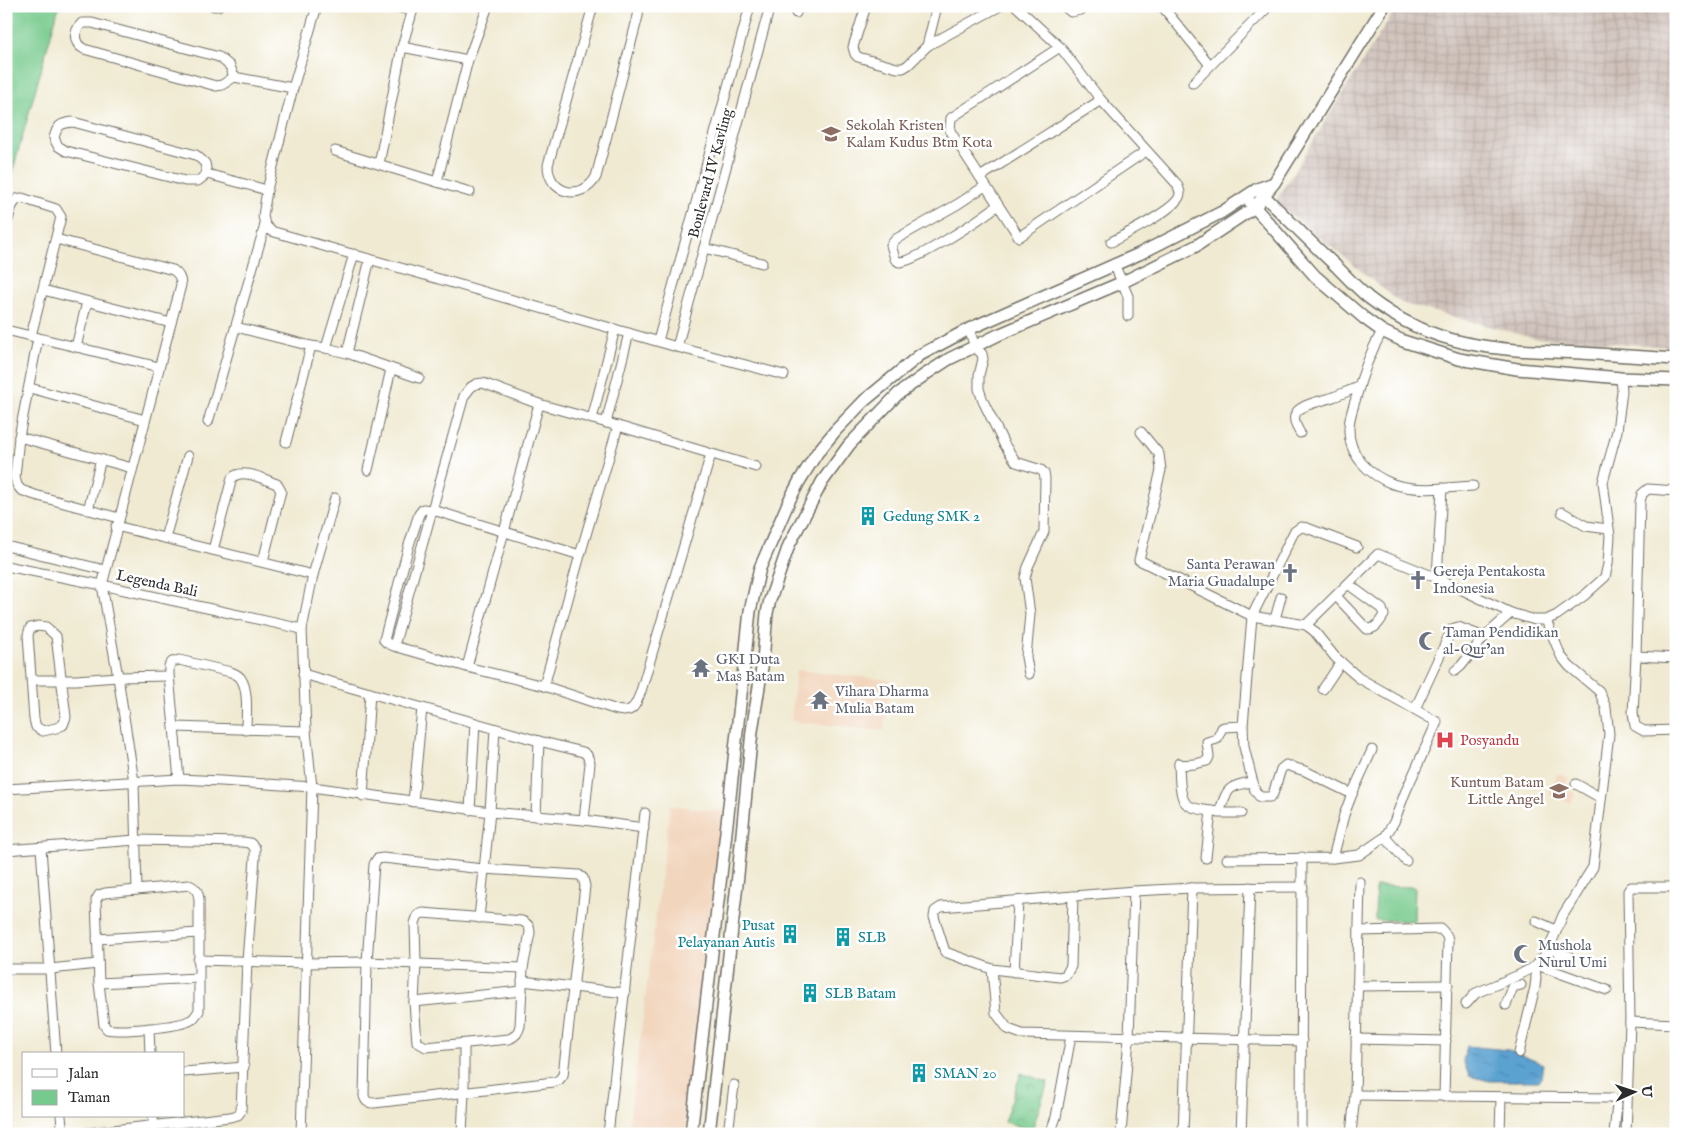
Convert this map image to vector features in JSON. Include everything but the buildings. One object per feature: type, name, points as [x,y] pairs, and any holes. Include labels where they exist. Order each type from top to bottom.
[{"type":"street","points":[[208,422],[265,225],[263,216],[267,190],[293,88],[317,6]]},
{"type":"street","points":[[379,164],[402,47],[413,9],[394,6]]},
{"type":"street","points":[[437,182],[468,60],[488,6]]},
{"type":"street","points":[[593,6],[548,165],[550,178],[559,188],[570,192],[588,187],[596,177],[639,6]]},
{"type":"street","points":[[658,341],[750,6]]},
{"type":"street","name":"Boulevard IV Kavling","points":[[677,347],[770,6]]},
{"type":"street","points":[[866,6],[853,47],[855,54],[897,68],[903,68],[908,65],[926,46],[1000,6]]},
{"type":"street","points":[[926,46],[937,6]]},
{"type":"street","points":[[1016,6],[1060,47],[1101,100],[1176,183],[1180,194],[1179,199],[1174,205],[1111,242]]},
{"type":"street","points":[[1068,9],[1080,10],[1085,6]]},
{"type":"street","points":[[1162,6],[1210,65]]},
{"type":"street","points":[[1254,6],[1266,8]]},
{"type":"street","points":[[691,1134],[750,612],[760,568],[788,501],[817,453],[864,401],[920,355],[969,329],[1139,254],[1222,212],[1245,197],[1261,193],[1274,183],[1384,6]]},
{"type":"street","points":[[1193,83],[1266,8]]},
{"type":"street","points":[[234,76],[230,66],[219,57],[92,23],[82,23],[78,27],[75,38],[76,42],[84,49],[216,86],[222,85],[234,76],[293,88]]},
{"type":"street","points":[[402,47],[468,60]]},
{"type":"street","points":[[1060,47],[951,118],[950,131],[1019,237],[1146,150]]},
{"type":"street","points":[[980,177],[1101,100]]},
{"type":"street","points":[[63,122],[73,122],[196,155],[205,163],[207,174],[198,181],[185,181],[66,152],[58,146],[54,138],[57,127],[63,122]]},
{"type":"street","points":[[335,151],[470,192]]},
{"type":"street","points":[[207,174],[267,190]]},
{"type":"street","points":[[985,186],[958,204],[896,239],[891,246],[894,259],[899,262],[912,259],[976,222],[998,205]]},
{"type":"street","points":[[709,1134],[752,731],[763,660],[767,614],[780,570],[800,522],[822,482],[849,445],[898,394],[949,359],[998,335],[1122,282],[1196,246],[1255,207],[1261,193]]},
{"type":"street","points":[[1261,193],[1321,253],[1369,297],[1390,312],[1432,335],[1473,345],[1505,350],[1676,359]]},
{"type":"street","points":[[1245,197],[1315,276],[1382,330],[1426,350],[1459,359],[1517,369],[1621,378],[1676,380]]},
{"type":"street","points":[[6,227],[12,206],[17,199],[22,198],[56,209],[61,217],[43,290],[35,337],[30,388],[19,437],[16,485],[21,490],[88,510],[165,538],[313,575]]},
{"type":"street","points":[[265,225],[271,231],[282,235],[677,347],[784,375]]},
{"type":"street","points":[[56,239],[172,270],[178,274],[181,280],[102,585],[134,782],[137,890]]},
{"type":"street","points":[[704,248],[762,264]]},
{"type":"street","points":[[326,348],[354,254]]},
{"type":"street","points":[[347,353],[370,259]]},
{"type":"street","points":[[1114,264],[1129,301],[1128,316]]},
{"type":"street","points":[[43,290],[171,323]]},
{"type":"street","points":[[76,347],[86,302]]},
{"type":"street","points":[[236,327],[347,353],[419,378]]},
{"type":"street","points":[[592,419],[615,329]]},
{"type":"street","points":[[969,329],[975,347],[982,354],[983,359],[979,379],[981,395],[1004,444],[1016,462],[1040,470],[1044,473],[1045,478],[1044,532],[1028,568],[1026,578],[1030,614],[1026,656],[1029,674]]},
{"type":"street","points":[[6,330],[159,367]]},
{"type":"street","points":[[1382,330],[1365,366],[1349,425],[1349,436],[1357,458],[1378,477],[1394,484],[1410,487],[1442,488],[1473,486]]},
{"type":"street","points":[[606,423],[630,333]]},
{"type":"street","points":[[286,442],[311,346]]},
{"type":"street","points":[[368,470],[392,369]]},
{"type":"street","points":[[1306,625],[1378,554],[1438,578],[1511,613],[1535,620],[1546,620],[1557,615],[1585,596],[1605,577],[1610,550],[1603,482],[1617,432],[1622,391],[1621,378]]},
{"type":"street","points":[[394,646],[464,396],[476,384],[483,383],[539,404],[756,467]]},
{"type":"street","points":[[1300,433],[1294,420],[1298,410],[1314,402],[1358,387]]},
{"type":"street","points":[[30,388],[145,420]]},
{"type":"street","points":[[467,667],[539,404]]},
{"type":"street","points":[[544,686],[618,426]]},
{"type":"street","points":[[1141,432],[1159,454],[1161,470],[1139,560],[1252,616],[1306,625],[1314,631],[1340,662],[1370,685],[1437,722],[1396,817],[1385,837],[1359,855],[1333,858],[1227,859]]},
{"type":"street","points":[[19,437],[132,468]]},
{"type":"street","points":[[580,555],[426,508],[420,512],[407,554],[384,637],[386,643],[467,667],[544,686],[626,712],[635,706],[641,691],[711,454]]},
{"type":"street","points":[[165,538],[188,456]]},
{"type":"street","points":[[88,510],[101,459]]},
{"type":"street","points":[[213,550],[232,478],[240,473],[245,473],[277,484],[281,491],[263,561]]},
{"type":"street","points":[[1438,578],[1442,488]]},
{"type":"street","points":[[1676,491],[1648,489],[1642,494],[1640,502],[1633,713],[1635,726],[1644,731],[1676,730]]},
{"type":"street","points":[[301,1134],[312,788],[306,731],[302,629],[313,575],[335,498]]},
{"type":"street","points":[[1562,512],[1586,526],[1608,530]]},
{"type":"street","points":[[1352,794],[1306,771],[1283,766],[1273,794],[1270,797],[1264,798],[1257,795],[1244,747],[1242,726],[1252,616],[1294,532],[1298,528],[1307,528],[1357,547]]},
{"type":"street","name":"Legenda Bali","points":[[6,546],[105,570]]},
{"type":"street","name":"Legenda Bali","points":[[6,566],[302,629]]},
{"type":"street","points":[[1336,596],[1367,629],[1372,629],[1376,626],[1384,615],[1382,609],[1348,584]]},
{"type":"street","points":[[1275,619],[1281,597]]},
{"type":"street","points":[[1455,670],[1461,666],[1484,637],[1511,613]]},
{"type":"street","points":[[1466,1004],[1476,993],[1536,966],[1549,949],[1556,930],[1575,894],[1592,870],[1610,734],[1606,708],[1598,691],[1561,656],[1546,620]]},
{"type":"street","points":[[46,626],[56,636],[66,717],[63,725],[43,731],[36,726],[32,680],[28,635],[30,628],[46,626]]},
{"type":"street","points":[[1415,709],[1452,629],[1458,627],[1484,637]]},
{"type":"street","points":[[1636,656],[1676,658]]},
{"type":"street","points":[[179,779],[168,666],[172,662],[179,660],[232,672],[242,679],[246,689],[246,730]]},
{"type":"street","points":[[1323,689],[1340,662]]},
{"type":"street","points":[[303,674],[583,752],[589,758],[590,763],[584,820]]},
{"type":"street","points":[[32,680],[169,676]]},
{"type":"street","points":[[363,796],[370,693]]},
{"type":"street","points":[[413,802],[422,708]]},
{"type":"street","points":[[470,810],[476,723]]},
{"type":"street","points":[[1242,726],[1222,728],[1217,739],[1207,742],[1209,757],[1207,761],[1195,764],[1179,764],[1181,795],[1185,803],[1189,806],[1215,812],[1242,813]]},
{"type":"street","points":[[175,727],[306,731]]},
{"type":"street","points":[[479,918],[490,812],[494,728]]},
{"type":"street","points":[[536,816],[539,741]]},
{"type":"street","points":[[1333,858],[1344,815],[1372,750]]},
{"type":"street","points":[[6,789],[179,779],[312,788],[470,810],[584,820],[644,828]]},
{"type":"street","points":[[1206,858],[1215,812],[1226,792],[1231,787],[1253,782]]},
{"type":"street","points":[[1576,784],[1601,798]]},
{"type":"street","points":[[608,1134],[626,993],[645,813]]},
{"type":"street","points":[[1385,837],[1406,860]]},
{"type":"street","points":[[6,850],[136,840],[250,843],[255,848],[247,961],[242,1110],[238,1115],[75,1134],[66,1132],[62,1126],[61,1118]]},
{"type":"street","points":[[41,848],[56,1052]]},
{"type":"street","points":[[1301,1134],[1302,857]]},
{"type":"street","points":[[389,858],[483,869],[582,876],[584,886],[573,987],[563,1075],[559,1080],[368,1103],[364,1096],[367,962],[374,864],[377,859],[389,858]]},
{"type":"street","points":[[1351,1134],[1355,1095],[1360,882]]},
{"type":"street","points":[[189,885],[198,892],[198,1011],[194,1019],[185,1023],[149,1028],[107,1029],[104,1025],[99,984],[96,900],[99,895],[105,893],[137,890],[189,885]]},
{"type":"street","points":[[1241,1134],[1250,887]]},
{"type":"street","points":[[1073,896],[1071,966],[1066,976],[1060,977],[992,969],[946,952],[934,917],[935,911],[941,907],[1018,901],[1073,896],[1134,891],[1192,888],[1302,887]]},
{"type":"street","points":[[1626,1134],[1630,1022],[1628,891],[1631,887],[1676,887]]},
{"type":"street","points":[[1183,1134],[1192,888]]},
{"type":"street","points":[[1121,1134],[1129,1038],[1134,891]]},
{"type":"street","points":[[1014,972],[1018,901]]},
{"type":"street","points":[[423,912],[479,918],[522,921],[527,923],[530,928],[523,968],[518,1033],[509,1039],[426,1047],[420,1044],[416,1038],[414,923],[418,915],[423,912]]},
{"type":"street","points":[[1536,921],[1556,930]]},
{"type":"street","points":[[1359,931],[1441,929],[1447,936],[1448,985],[1444,1097]]},
{"type":"street","points":[[97,939],[199,933]]},
{"type":"street","points":[[1549,949],[1570,956]]},
{"type":"street","points":[[198,960],[306,963],[416,963],[523,968]]},
{"type":"street","points":[[6,970],[50,969],[98,964]]},
{"type":"street","points":[[1519,1053],[1535,987],[1536,966]]},
{"type":"street","points":[[1536,966],[1607,990]]},
{"type":"street","points":[[992,969],[996,1012],[1008,1029],[1022,1034],[1302,1041]]},
{"type":"street","points":[[1519,975],[1520,985]]},
{"type":"street","points":[[99,984],[198,978]]},
{"type":"street","points":[[522,981],[626,993]]},
{"type":"street","points":[[1357,986],[1448,985]]},
{"type":"street","points":[[1506,1005],[1513,986],[1535,987]]},
{"type":"street","points":[[414,1002],[522,991]]},
{"type":"street","points":[[1630,1022],[1676,1024]]},
{"type":"street","points":[[149,1028],[150,1052]]},
{"type":"street","points":[[1050,1134],[1056,1116],[1071,1036]]},
{"type":"street","points":[[1356,1038],[1446,1041]]},
{"type":"street","points":[[462,1134],[464,1044]]},
{"type":"street","points":[[185,1072],[244,1067]]},
{"type":"street","points":[[728,1134],[734,1084]]},
{"type":"street","points":[[1355,1095],[1613,1098],[1617,1104],[1614,1134]]},
{"type":"street","points":[[1500,1134],[1502,1097]]},
{"type":"shaded area","points":[[1397,6],[1676,6],[1676,347],[1534,338],[1401,303],[1275,202]]},
{"type":"shaded area","points":[[796,670],[889,680],[884,731],[791,721]]},
{"type":"shaded area","name":"Kuntum Batam Little Angel","points":[[1558,773],[1568,778],[1564,788],[1575,793],[1571,803],[1549,793]]},
{"type":"shaded area","points":[[670,805],[724,812],[686,1134],[628,1134]]},
{"type":"green space","points":[[6,6],[59,6],[6,195]]},
{"type":"green space","points":[[1376,886],[1415,887],[1414,921],[1375,920]]},
{"type":"green space","points":[[1021,1073],[1048,1082],[1032,1130],[1004,1122]]},
{"type":"water","points":[[1467,1046],[1508,1050],[1543,1064],[1541,1078],[1538,1081],[1490,1081],[1469,1076],[1463,1060]]},
{"type":"place","name":"Sekolah Kristen Kalam Kudus Btm Kota","points":[[831,134]]},
{"type":"place","name":"Gedung SMK 2","points":[[868,516]]},
{"type":"place","name":"Santa Perawan Maria Guadalupe","points":[[1290,573]]},
{"type":"place","name":"Gereja Pentakosta Indonesia","points":[[1418,580]]},
{"type":"place","name":"Taman Pendidikan al-Qur’an","points":[[1428,641]]},
{"type":"place","name":"GKI Duta Mas Batam","points":[[701,668]]},
{"type":"place","name":"Vihara Dharma Mulia Batam","points":[[820,700]]},
{"type":"place","name":"Posyandu","points":[[1445,740]]},
{"type":"place","name":"Kuntum Batam Little Angel","points":[[1559,791]]},
{"type":"place","name":"Pusat Pelayanan Autis","points":[[790,934]]},
{"type":"place","name":"SLB","points":[[843,937]]},
{"type":"place","name":"Mushola Nurul Umi","points":[[1523,954]]},
{"type":"place","name":"SLB Batam","points":[[810,993]]},
{"type":"place","name":"SMAN 20","points":[[919,1073]]}]
